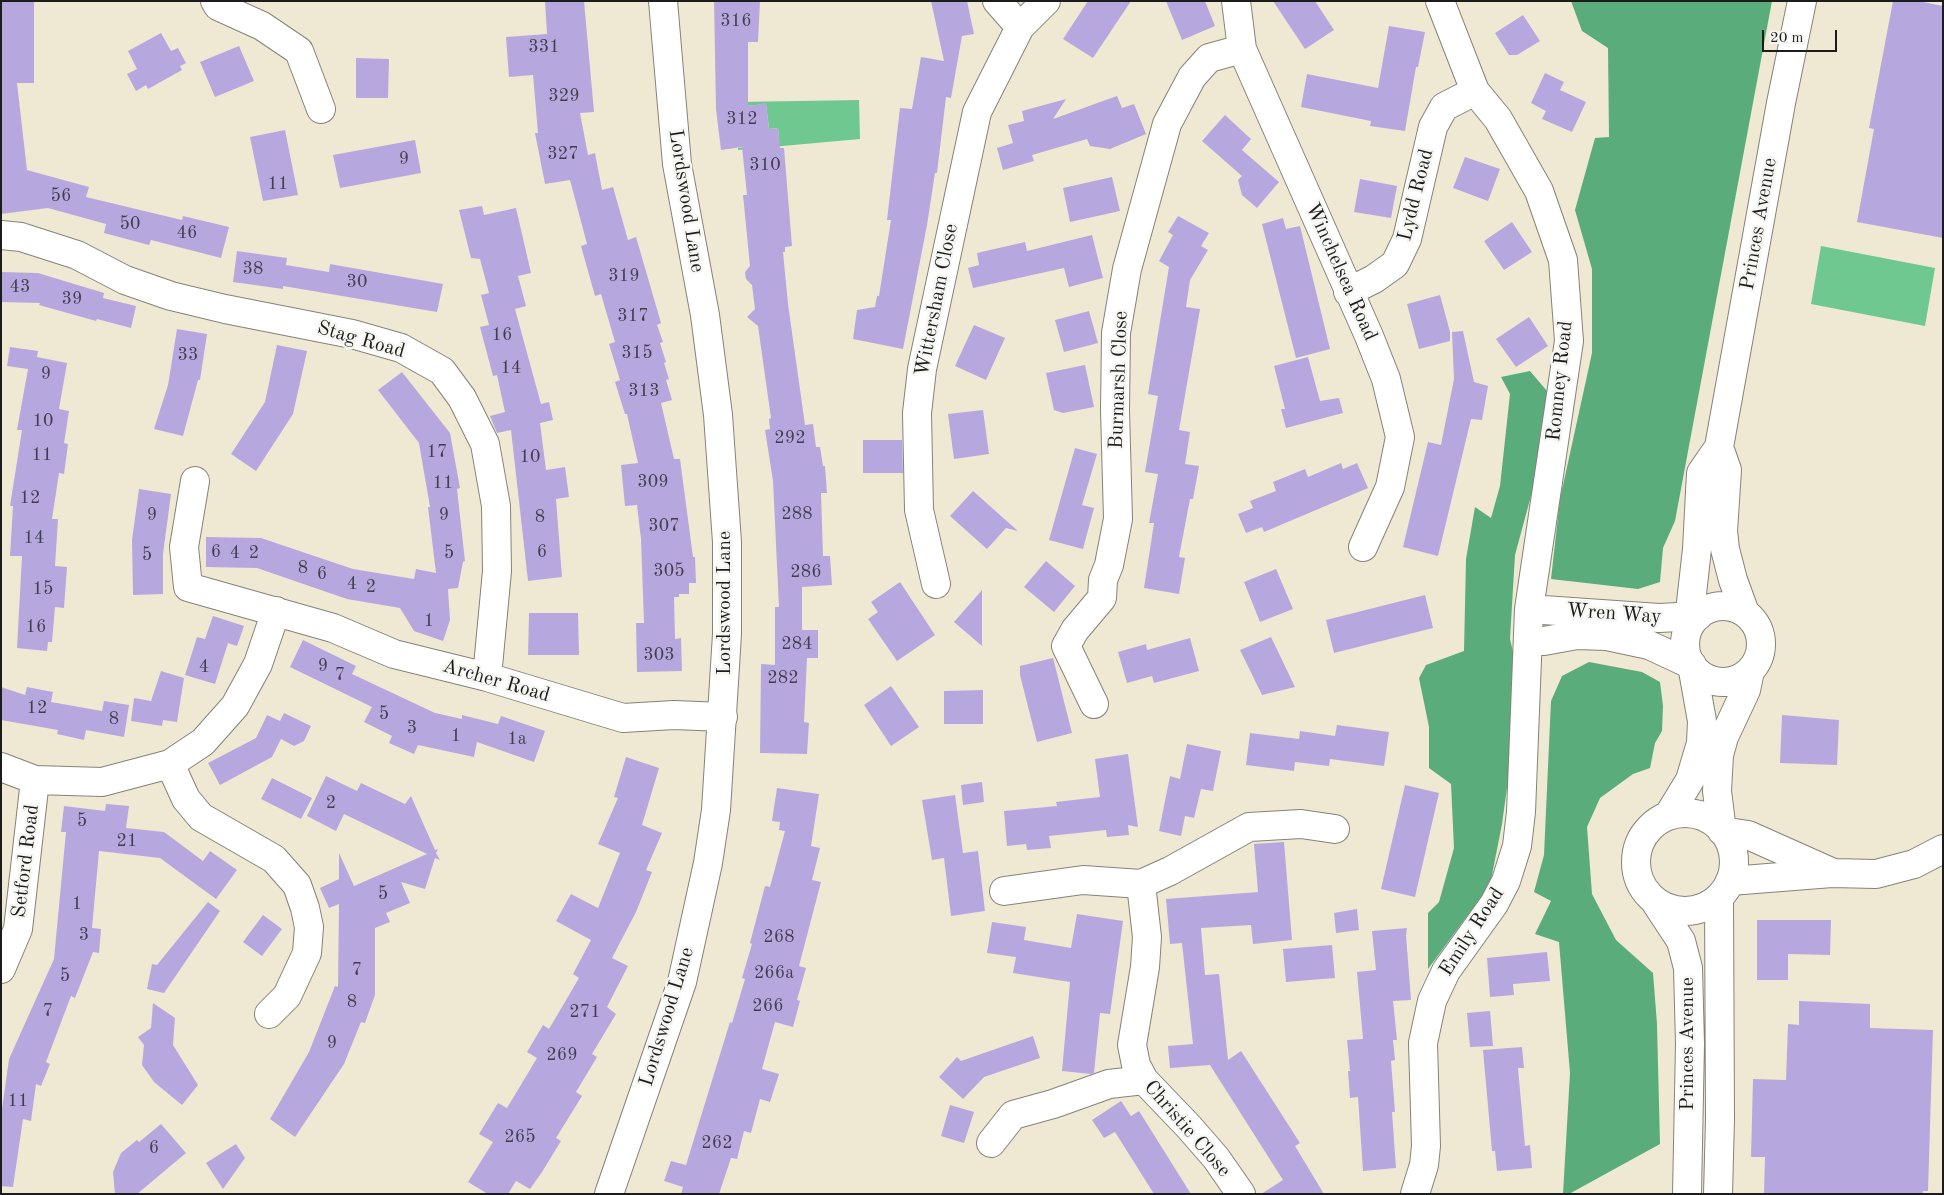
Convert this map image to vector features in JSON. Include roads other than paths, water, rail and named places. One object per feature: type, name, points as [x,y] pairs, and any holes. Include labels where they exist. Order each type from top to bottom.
[{"type":"street","points":[[215,1],[218,6],[262,26],[299,51],[321,109]]},
{"type":"street","name":"Lordswood Lane","points":[[609,1194],[682,982],[708,863],[716,810],[723,717],[728,593],[721,454],[705,315],[677,164],[663,1]]},
{"type":"street","points":[[997,1],[1020,27]]},
{"type":"street","name":"Wittersham Close","points":[[936,584],[920,510],[917,413],[922,369],[977,112],[1020,27],[1046,1]]},
{"type":"street","name":"Winchelsea Road","points":[[1236,1],[1242,49],[1369,336],[1386,379],[1400,437],[1390,487],[1363,547]]},
{"type":"street","name":"Romney Road","points":[[1440,1],[1475,91],[1498,119],[1540,191],[1563,260],[1568,304],[1569,341],[1529,609]]},
{"type":"street","name":"Princes Avenue","points":[[1687,1194],[1690,1052],[1689,982],[1685,953],[1681,941],[1643,887],[1637,874],[1636,860],[1638,846],[1645,833],[1655,823],[1668,816],[1690,780],[1701,743],[1702,721],[1692,665],[1686,654],[1686,641],[1692,621],[1701,473],[1720,446],[1781,103],[1802,1]]},
{"type":"street","name":"Burmarsh Close","points":[[1094,704],[1066,646],[1075,630],[1102,598],[1103,580],[1109,565],[1118,519],[1115,410],[1116,334],[1127,269],[1167,124],[1192,77],[1209,58],[1242,49]]},
{"type":"street","name":"Lydd Road","points":[[1348,292],[1374,279],[1395,264],[1407,239],[1433,127],[1444,107],[1475,91]]},
{"type":"street","name":"Stag Road","points":[[1,235],[21,237],[77,255],[125,280],[171,296],[225,309],[352,334],[401,348],[442,371],[462,398],[485,444],[496,506],[497,571],[487,677]]},
{"type":"street","name":"Princes Avenue","points":[[1718,1194],[1724,889],[1733,868],[1733,855],[1729,842],[1722,830],[1717,791],[1718,755],[1724,737],[1746,690],[1750,670],[1758,656],[1761,641],[1756,625],[1745,613],[1726,554],[1723,531],[1727,470],[1720,446]]},
{"type":"street","name":"Archer Road","points":[[196,481],[184,547],[188,587],[276,610],[333,628],[394,654],[487,677],[624,718],[674,715],[723,717]]},
{"type":"street","points":[[1692,621],[1713,607],[1721,606],[1745,613]]},
{"type":"street","name":"Wren Way","points":[[1529,609],[1692,621]]},
{"type":"street","name":"Emily Road","points":[[1415,1194],[1421,1177],[1426,1146],[1423,1043],[1432,1001],[1446,971],[1494,904],[1508,876],[1517,846],[1521,812],[1529,609]]},
{"type":"street","points":[[1,767],[35,780],[102,782],[170,764],[202,742],[235,706],[258,664],[276,610]]},
{"type":"street","name":"Wren Way","points":[[1528,641],[1544,642],[1577,635],[1607,636],[1649,645],[1692,665]]},
{"type":"street","points":[[1692,665],[1702,675],[1716,681],[1738,679],[1750,670]]},
{"type":"street","points":[[170,764],[186,799],[201,817],[274,859],[297,885],[309,927],[307,953],[287,996],[269,1014]]},
{"type":"street","name":"Setford Road","points":[[3,958],[18,929],[35,780]]},
{"type":"street","points":[[1668,816],[1683,813],[1697,815],[1711,821],[1722,830],[1748,834],[1832,873]]},
{"type":"street","points":[[1004,891],[1083,880],[1141,884],[1170,871],[1249,827],[1301,824],[1335,829]]},
{"type":"street","points":[[1656,903],[1678,911],[1693,910],[1707,906],[1724,889],[1832,873],[1868,874],[1888,872],[1925,860],[1943,849]]},
{"type":"street","name":"Christie Close","points":[[1141,884],[1147,937],[1145,967],[1132,1045],[1136,1065],[1144,1080],[1216,1158],[1242,1194]]},
{"type":"street","points":[[991,1143],[1013,1114],[1053,1104],[1109,1084],[1144,1080]]}]
